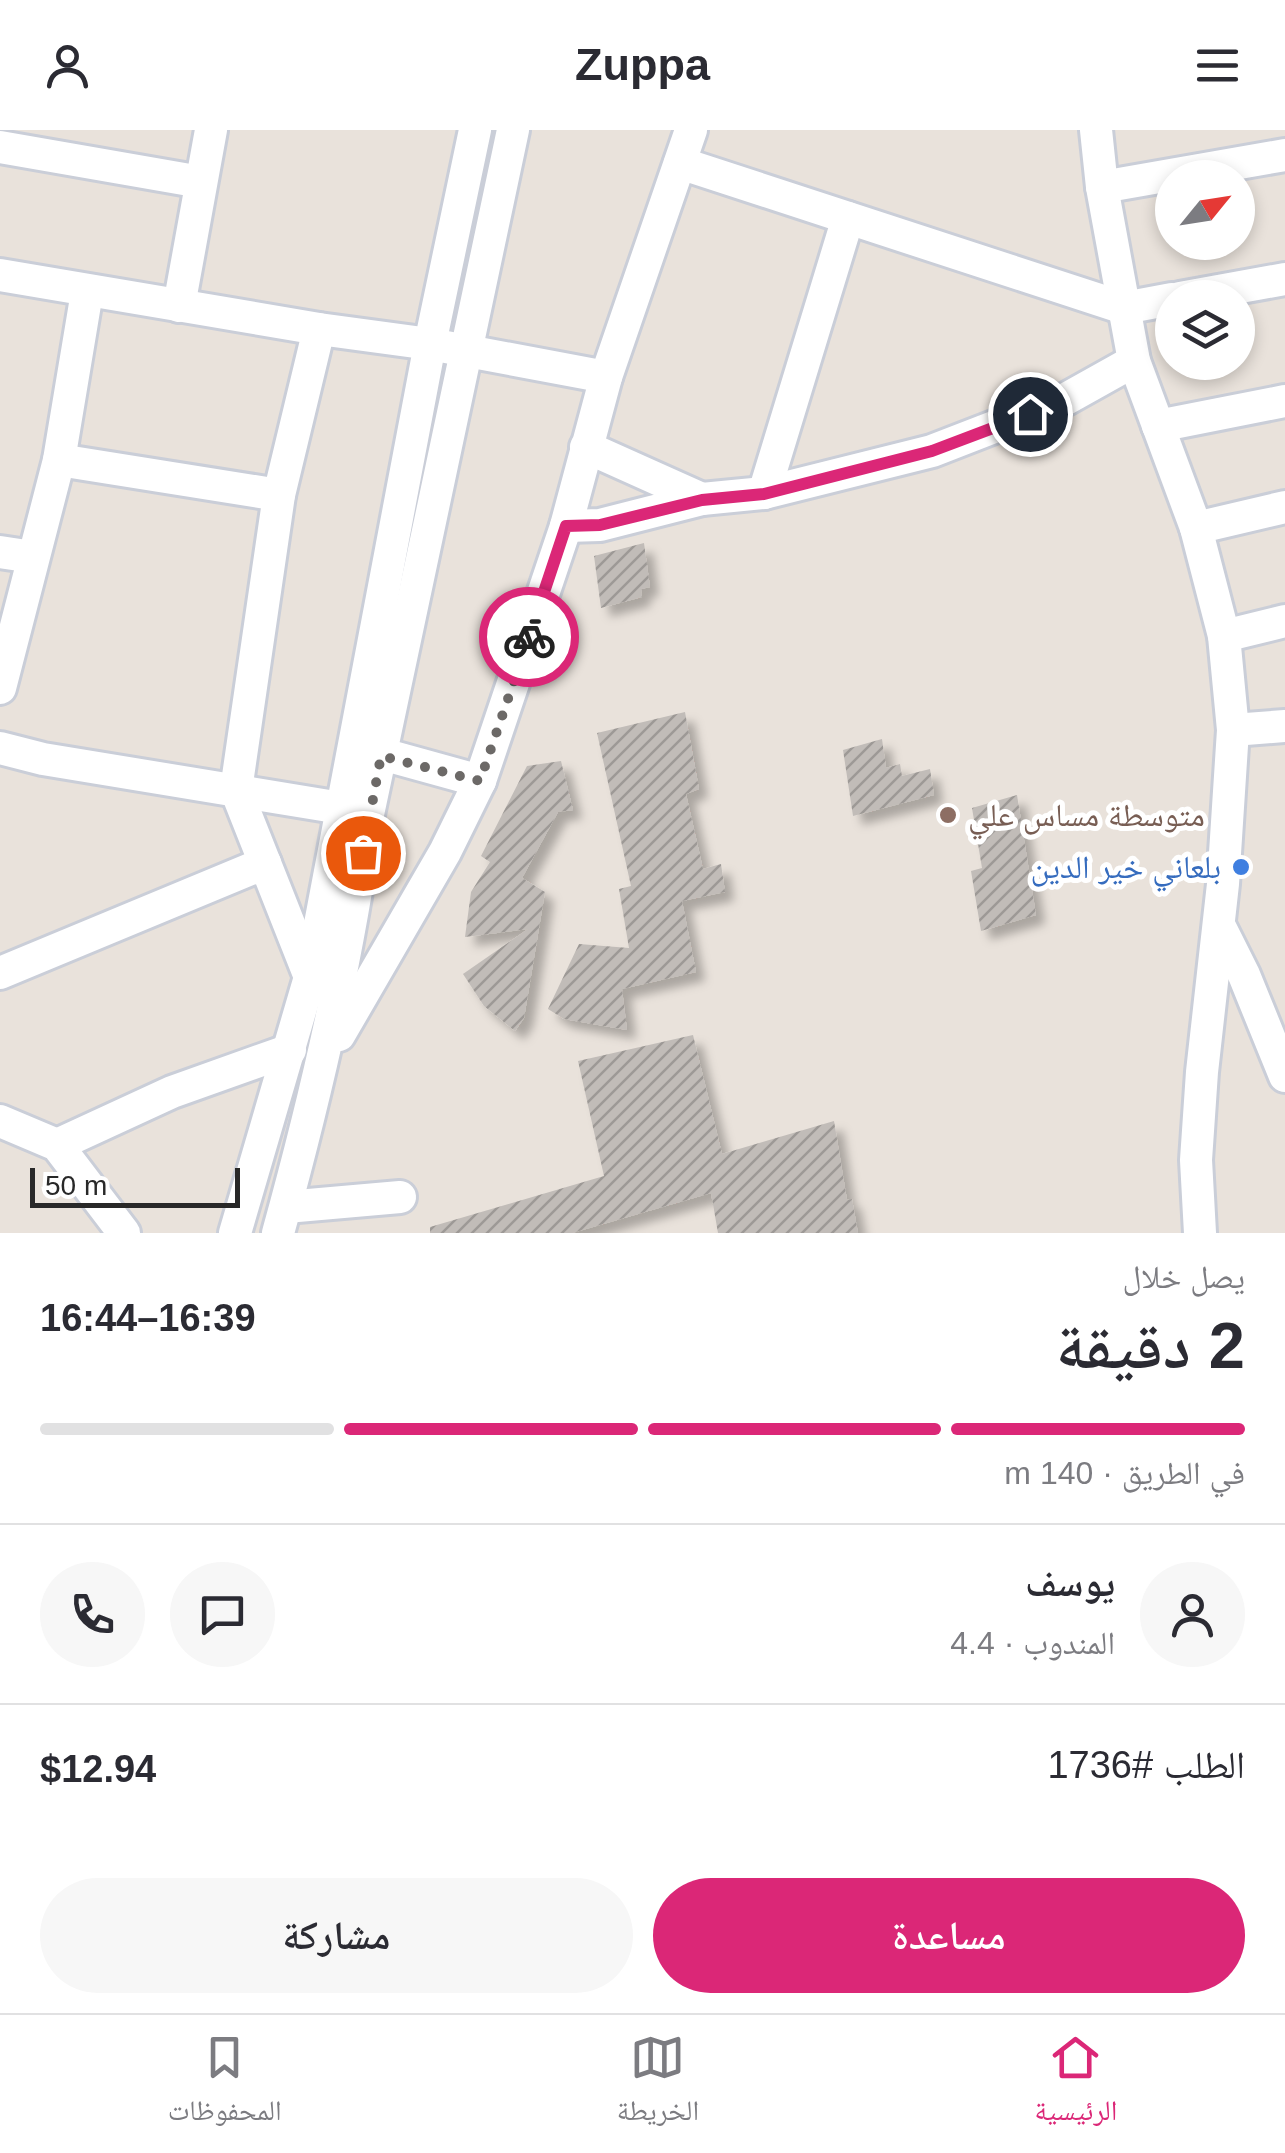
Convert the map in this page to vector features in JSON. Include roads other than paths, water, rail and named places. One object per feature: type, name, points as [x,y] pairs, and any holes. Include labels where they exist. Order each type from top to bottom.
[{"type":"street","points":[[179,306],[211,130]]},
{"type":"street","points":[[235,1233],[290,1050],[354,813],[430,344],[475,130]]},
{"type":"street","points":[[367,750],[429,541],[514,130]]},
{"type":"street","points":[[320,1069],[445,852],[480,781],[566,526],[606,377],[690,130]]},
{"type":"street","points":[[1096,130],[1102,188],[1134,360],[1196,528],[1224,636],[1233,730],[1198,1143],[1200,1233]]},
{"type":"street","points":[[0,148],[81,145],[201,182]]},
{"type":"street","points":[[1102,188],[1285,155]]},
{"type":"street","points":[[680,163],[1124,308],[1155,302]]},
{"type":"street","points":[[463,190],[500,197]]},
{"type":"street","points":[[764,494],[848,218]]},
{"type":"street","points":[[0,275],[466,350],[606,377]]},
{"type":"street","points":[[1255,284],[1285,279]]},
{"type":"street","points":[[0,688],[59,460],[87,292]]},
{"type":"street","points":[[310,977],[236,790],[279,495],[319,328]]},
{"type":"street","points":[[566,526],[600,525],[702,500],[764,494],[932,451],[1066,399],[1134,360]]},
{"type":"street","points":[[1158,426],[1285,401]]},
{"type":"street","points":[[586,447],[702,500]]},
{"type":"street","points":[[59,460],[279,495]]},
{"type":"street","points":[[1196,528],[1285,507]]},
{"type":"street","points":[[0,552],[33,557]]},
{"type":"street","points":[[1224,636],[1285,621]]},
{"type":"street","points":[[1233,730],[1285,726]]},
{"type":"street","points":[[0,748],[43,759],[354,813]]},
{"type":"street","points":[[367,750],[480,781]]},
{"type":"street","points":[[0,771],[43,759]]},
{"type":"street","points":[[354,813],[353,920],[282,1220],[400,1198]]},
{"type":"street","points":[[0,973],[265,863]]},
{"type":"street","points":[[1219,925],[1285,1076]]},
{"type":"street","points":[[56,1146],[172,1092],[290,1050]]},
{"type":"street","points":[[0,1121],[56,1146],[123,1233]]},
{"type":"place","name":"متوسطة مساس علي","points":[[948,815]]},
{"type":"place","name":"بلعاني خير الدين","points":[[1241,867]]}]
